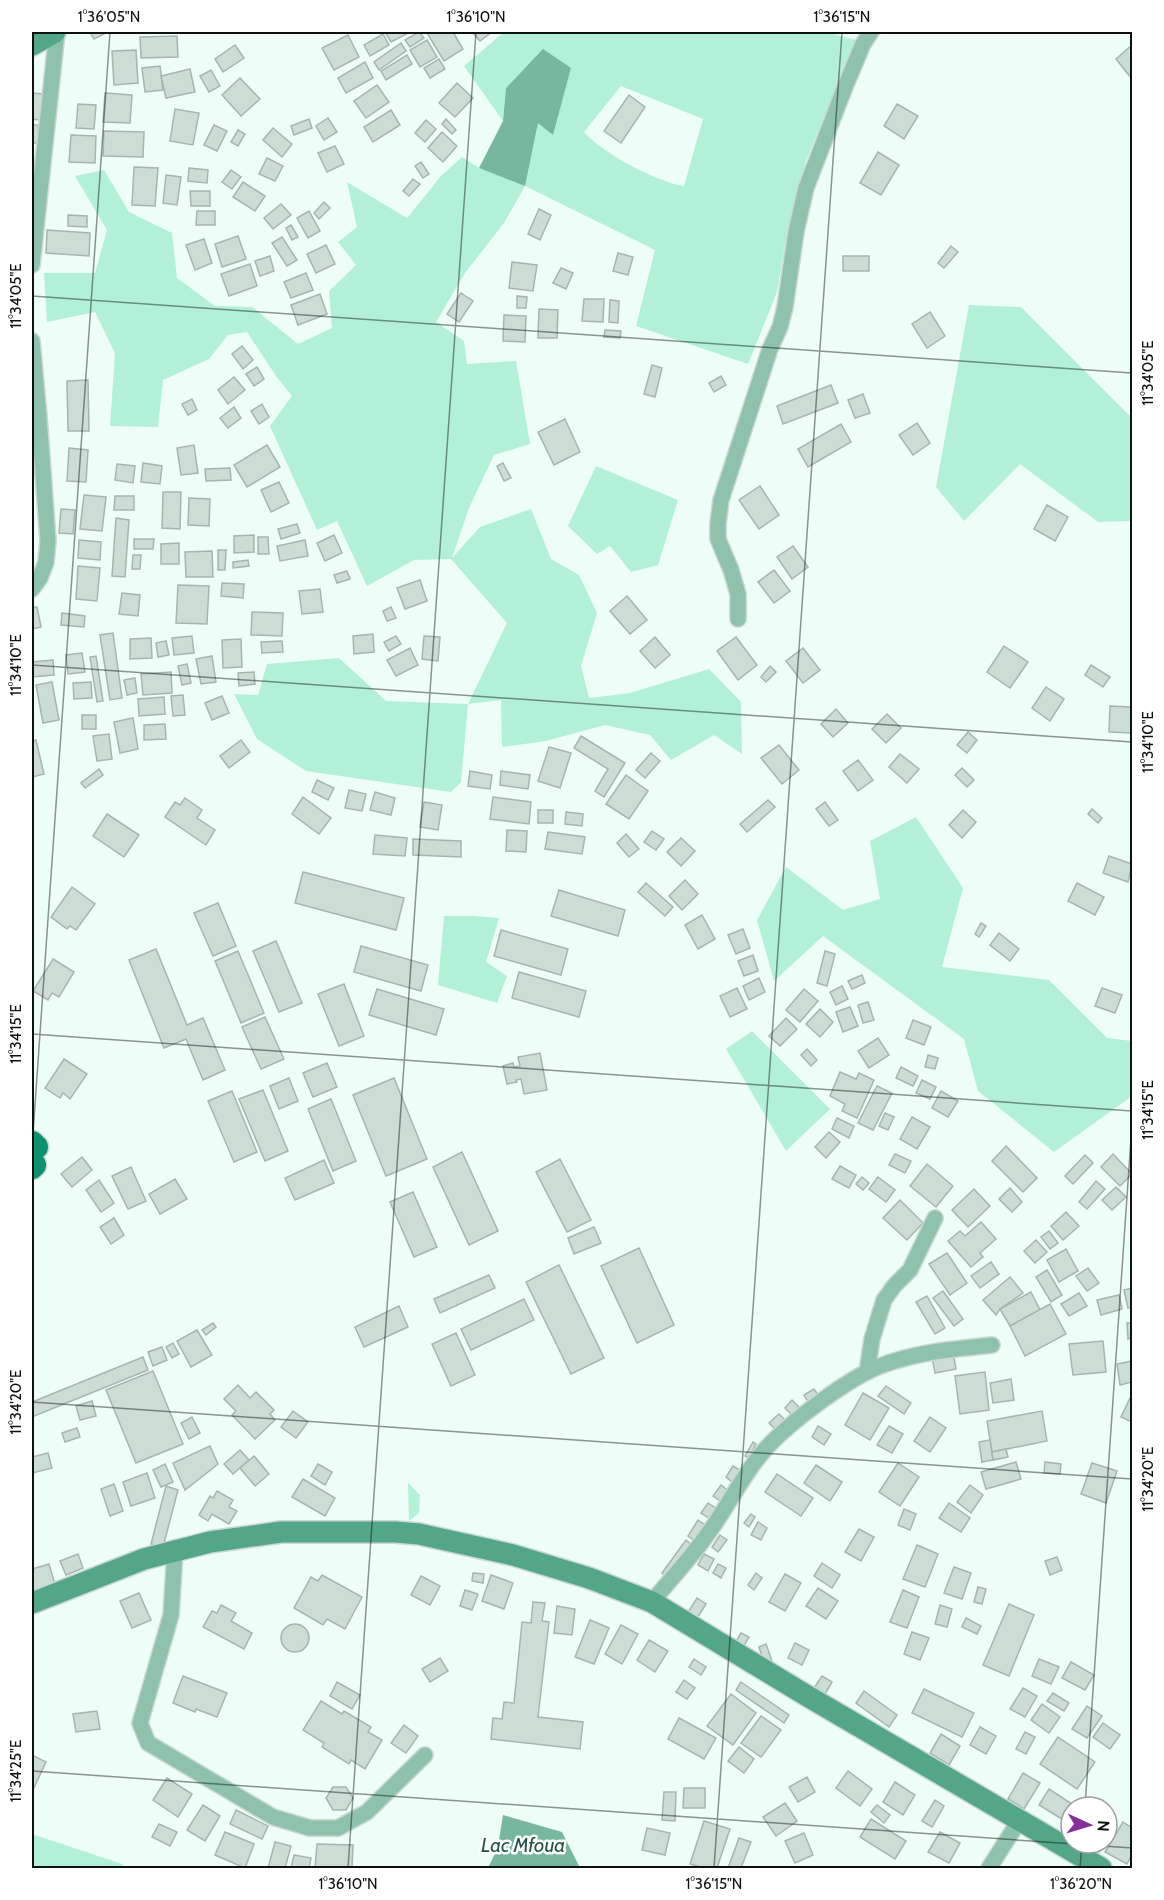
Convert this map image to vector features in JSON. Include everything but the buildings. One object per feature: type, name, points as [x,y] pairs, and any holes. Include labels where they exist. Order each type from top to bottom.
[{"type":"main road","points":[[32,45],[56,32]]},
{"type":"main road","points":[[32,1603],[144,1559],[210,1542],[281,1532],[419,1534],[513,1555],[652,1602],[1101,1869]]},
{"type":"street","points":[[32,265],[56,32]]},
{"type":"street","points":[[738,619],[738,594],[718,539],[721,500],[770,349],[780,327],[806,188],[845,87],[863,44],[871,32]]},
{"type":"street","points":[[32,341],[48,541],[46,562],[40,578],[32,589]]},
{"type":"street","points":[[867,1372],[872,1339],[884,1300],[910,1270],[935,1218]]},
{"type":"street","points":[[652,1602],[705,1539],[752,1467],[772,1443],[814,1407],[867,1372],[906,1358],[940,1350],[992,1345]]},
{"type":"street","points":[[175,1551],[171,1615],[140,1723],[148,1743],[273,1817],[310,1828],[338,1828],[367,1812],[425,1755]]},
{"type":"street","points":[[989,1869],[1019,1821]]},
{"type":"shaded area","points":[[504,32],[826,32],[856,40],[806,161],[788,227],[777,292],[748,364],[636,326],[655,250],[525,186],[504,223],[465,273],[436,322],[464,341],[467,364],[516,361],[530,444],[494,455],[469,508],[452,558],[480,527],[531,509],[551,559],[579,575],[597,613],[581,666],[589,698],[630,693],[709,669],[741,702],[742,754],[714,735],[671,760],[650,735],[605,725],[546,741],[502,747],[501,700],[468,704],[507,623],[451,559],[414,560],[367,586],[337,521],[317,530],[270,426],[292,396],[247,332],[228,335],[209,359],[163,380],[158,427],[110,426],[115,353],[95,312],[47,322],[44,273],[95,273],[107,230],[75,176],[104,170],[129,212],[172,233],[177,278],[215,306],[252,307],[298,344],[332,328],[329,291],[356,265],[338,242],[357,227],[347,182],[407,218],[441,176],[462,157],[479,168],[525,185],[538,122],[553,134],[571,68],[506,88],[503,121],[464,66]],"holes":[[[621,86],[703,119],[684,186],[645,173],[603,149],[584,132]]]},
{"type":"shaded area","points":[[969,305],[1021,307],[1132,418],[1132,521],[1098,522],[1020,464],[964,521],[936,487]]},
{"type":"shaded area","points":[[596,466],[678,500],[658,565],[631,572],[610,546],[597,554],[568,526]]},
{"type":"shaded area","points":[[339,658],[386,701],[468,704],[461,782],[451,792],[306,771],[257,739],[234,694],[258,695],[267,664]]},
{"type":"shaded area","points":[[916,817],[963,888],[942,967],[1049,980],[1107,1038],[1132,1041],[1132,1096],[1054,1152],[978,1091],[964,1039],[823,936],[774,981],[757,920],[786,867],[843,910],[880,899],[870,841]]},
{"type":"shaded area","points":[[444,916],[499,918],[486,962],[507,976],[497,1003],[438,985]]},
{"type":"shaded area","points":[[752,1031],[830,1109],[786,1151],[726,1049]]},
{"type":"shaded area","points":[[408,1483],[420,1495],[419,1513],[409,1521]]},
{"type":"shaded area","points":[[32,1834],[122,1864],[126,1868],[32,1868]]},
{"type":"water","points":[[543,49],[571,68],[553,135],[538,123],[525,186],[479,168],[503,121],[506,88]]},
{"type":"water","name":"Lac Mfoua","points":[[503,1815],[562,1832],[578,1868],[488,1868],[498,1847]]}]
